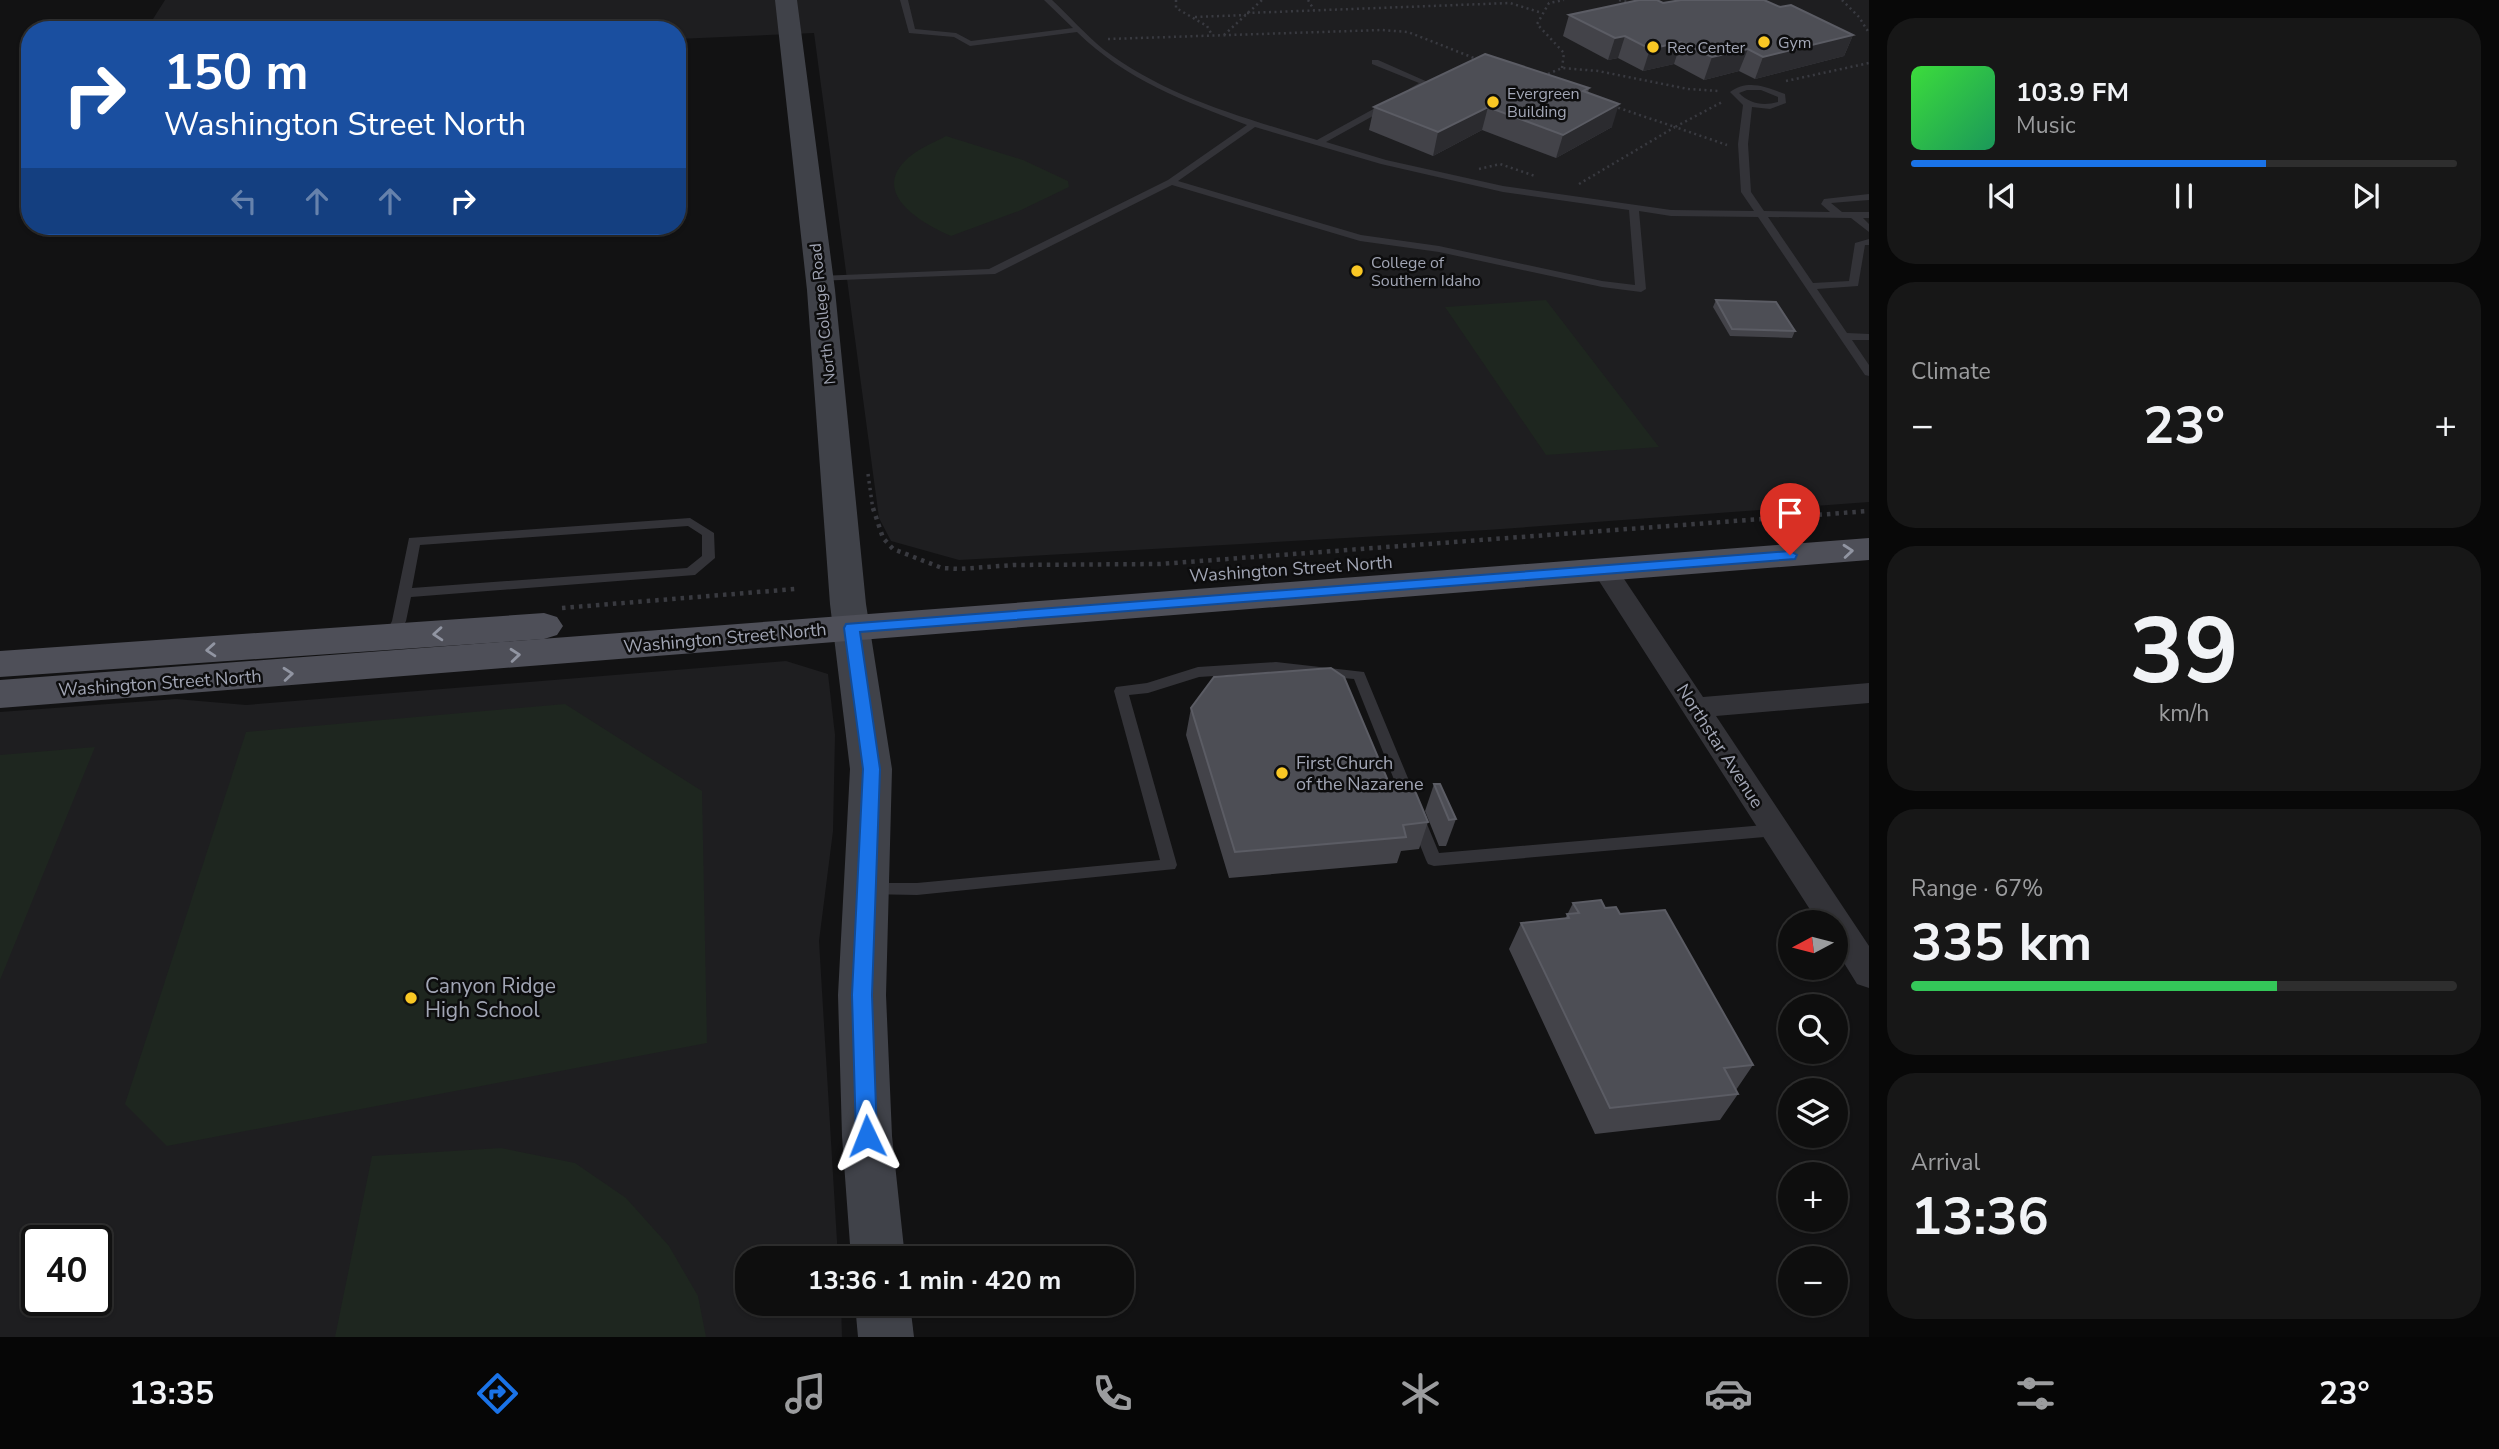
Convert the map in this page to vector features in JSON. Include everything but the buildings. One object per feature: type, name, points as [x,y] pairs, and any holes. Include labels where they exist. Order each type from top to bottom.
[{"type":"main road","name":"Washington Street North","points":[[0,694],[234,678],[850,616],[1869,524]]},
{"type":"main road","name":"Washington Street North","points":[[0,664],[391,637],[850,616],[1605,570],[1869,549]]},
{"type":"street","name":"North College Road","points":[[786,0],[819,279],[850,616],[871,769],[862,995],[867,1136],[877,1246]]},
{"type":"street","name":"Northstar Avenue","points":[[1605,570],[1828,910]]},
{"type":"street","points":[[1695,708],[1869,693]]},
{"type":"street","name":"Northstar Avenue","points":[[1848,940],[1867,969]]},
{"type":"street","points":[[884,1316],[886,1337]]},
{"type":"lane","points":[[904,0],[912,31],[957,35],[970,44],[1077,30]]},
{"type":"lane","points":[[1048,0],[1077,30],[1135,75],[1254,124],[1384,162],[1503,189],[1671,213],[1869,215]]},
{"type":"lane","points":[[1319,142],[1426,83],[1375,62]]},
{"type":"lane","points":[[1746,87],[1770,90],[1782,96],[1782,103],[1769,106],[1745,102],[1734,92],[1746,87]]},
{"type":"lane","points":[[1745,102],[1746,192],[1759,215],[1869,373]]},
{"type":"lane","points":[[819,279],[991,272],[1171,182],[1254,124]]},
{"type":"lane","points":[[1171,182],[1360,238],[1438,248],[1602,284],[1641,289],[1634,208]]},
{"type":"lane","points":[[1841,216],[1826,204],[1827,201],[1869,197]]},
{"type":"lane","points":[[1855,216],[1869,229]]},
{"type":"lane","points":[[1808,286],[1854,284],[1860,243],[1869,242]]},
{"type":"lane","points":[[1843,337],[1869,337]]},
{"type":"lane","points":[[391,637],[399,621],[414,541],[690,522],[708,533],[709,558],[690,572],[405,593]]},
{"type":"lane","points":[[865,889],[917,889],[1170,865],[1121,691],[1148,688],[1198,672],[1211,671],[1276,667],[1359,675],[1434,860],[1776,830]]},
{"type":"path","points":[[1176,0],[1176,8],[1207,26],[1212,35]]},
{"type":"path","points":[[1224,35],[1262,0]]},
{"type":"path","points":[[1308,0],[1315,11]]},
{"type":"path","points":[[1460,0],[1464,5]]},
{"type":"path","points":[[1562,68],[1564,52],[1537,24],[1549,3],[1563,0]]},
{"type":"path","points":[[1619,0],[1642,5]]},
{"type":"path","points":[[1842,0],[1859,16],[1869,33]]},
{"type":"path","points":[[1194,18],[1510,3],[1542,13]]},
{"type":"path","points":[[1088,39],[1382,30],[1408,32],[1486,62]]},
{"type":"path","points":[[1770,90],[1780,83],[1869,63]]},
{"type":"path","points":[[1548,84],[1536,79],[1562,68],[1623,75],[1688,89],[1734,92]]},
{"type":"path","points":[[1570,190],[1726,100],[1745,102]]},
{"type":"path","points":[[1610,105],[1744,151]]},
{"type":"path","points":[[1472,173],[1490,162],[1498,162],[1546,180]]},
{"type":"path","points":[[866,463],[874,518],[883,538],[893,549],[909,556],[942,568],[960,569],[1038,564],[1160,564],[1869,512]]},
{"type":"shaded area","name":"College of Southern Idaho","points":[[165,0],[1869,0],[1869,502],[1487,530],[959,560],[891,541],[879,518],[814,33],[686,39],[686,21],[152,21]]},
{"type":"shaded area","points":[[946,136],[1023,160],[1068,181],[1069,187],[1019,211],[951,236],[916,217],[898,197],[894,186],[896,174],[908,158]]},
{"type":"shaded area","points":[[1546,300],[1659,447],[1546,455],[1445,307]]},
{"type":"shaded area","name":"Canyon Ridge High School","points":[[786,661],[828,674],[835,735],[833,831],[819,941],[837,1246],[735,1246],[735,1316],[841,1316],[842,1337],[0,1337],[0,712],[176,699],[246,705]]},
{"type":"shaded area","points":[[565,704],[702,791],[707,1043],[167,1146],[125,1104],[246,732]]},
{"type":"shaded area","points":[[95,747],[0,980],[0,755]]},
{"type":"shaded area","points":[[501,1148],[575,1163],[626,1198],[669,1246],[698,1296],[706,1337],[335,1337],[372,1156]]},
{"type":"place","name":"Gym","points":[[1764,42]]},
{"type":"place","name":"Rec Center","points":[[1653,47]]},
{"type":"place","name":"Evergreen Building","points":[[1493,102]]},
{"type":"place","name":"College of Southern Idaho","points":[[1357,271]]},
{"type":"place","name":"First Church of the Nazarene","points":[[1282,773]]},
{"type":"place","name":"Canyon Ridge High School","points":[[411,998]]},
{"type":"route","points":[[867,1136],[862,995],[871,769],[851,628],[1790,555]]}]
